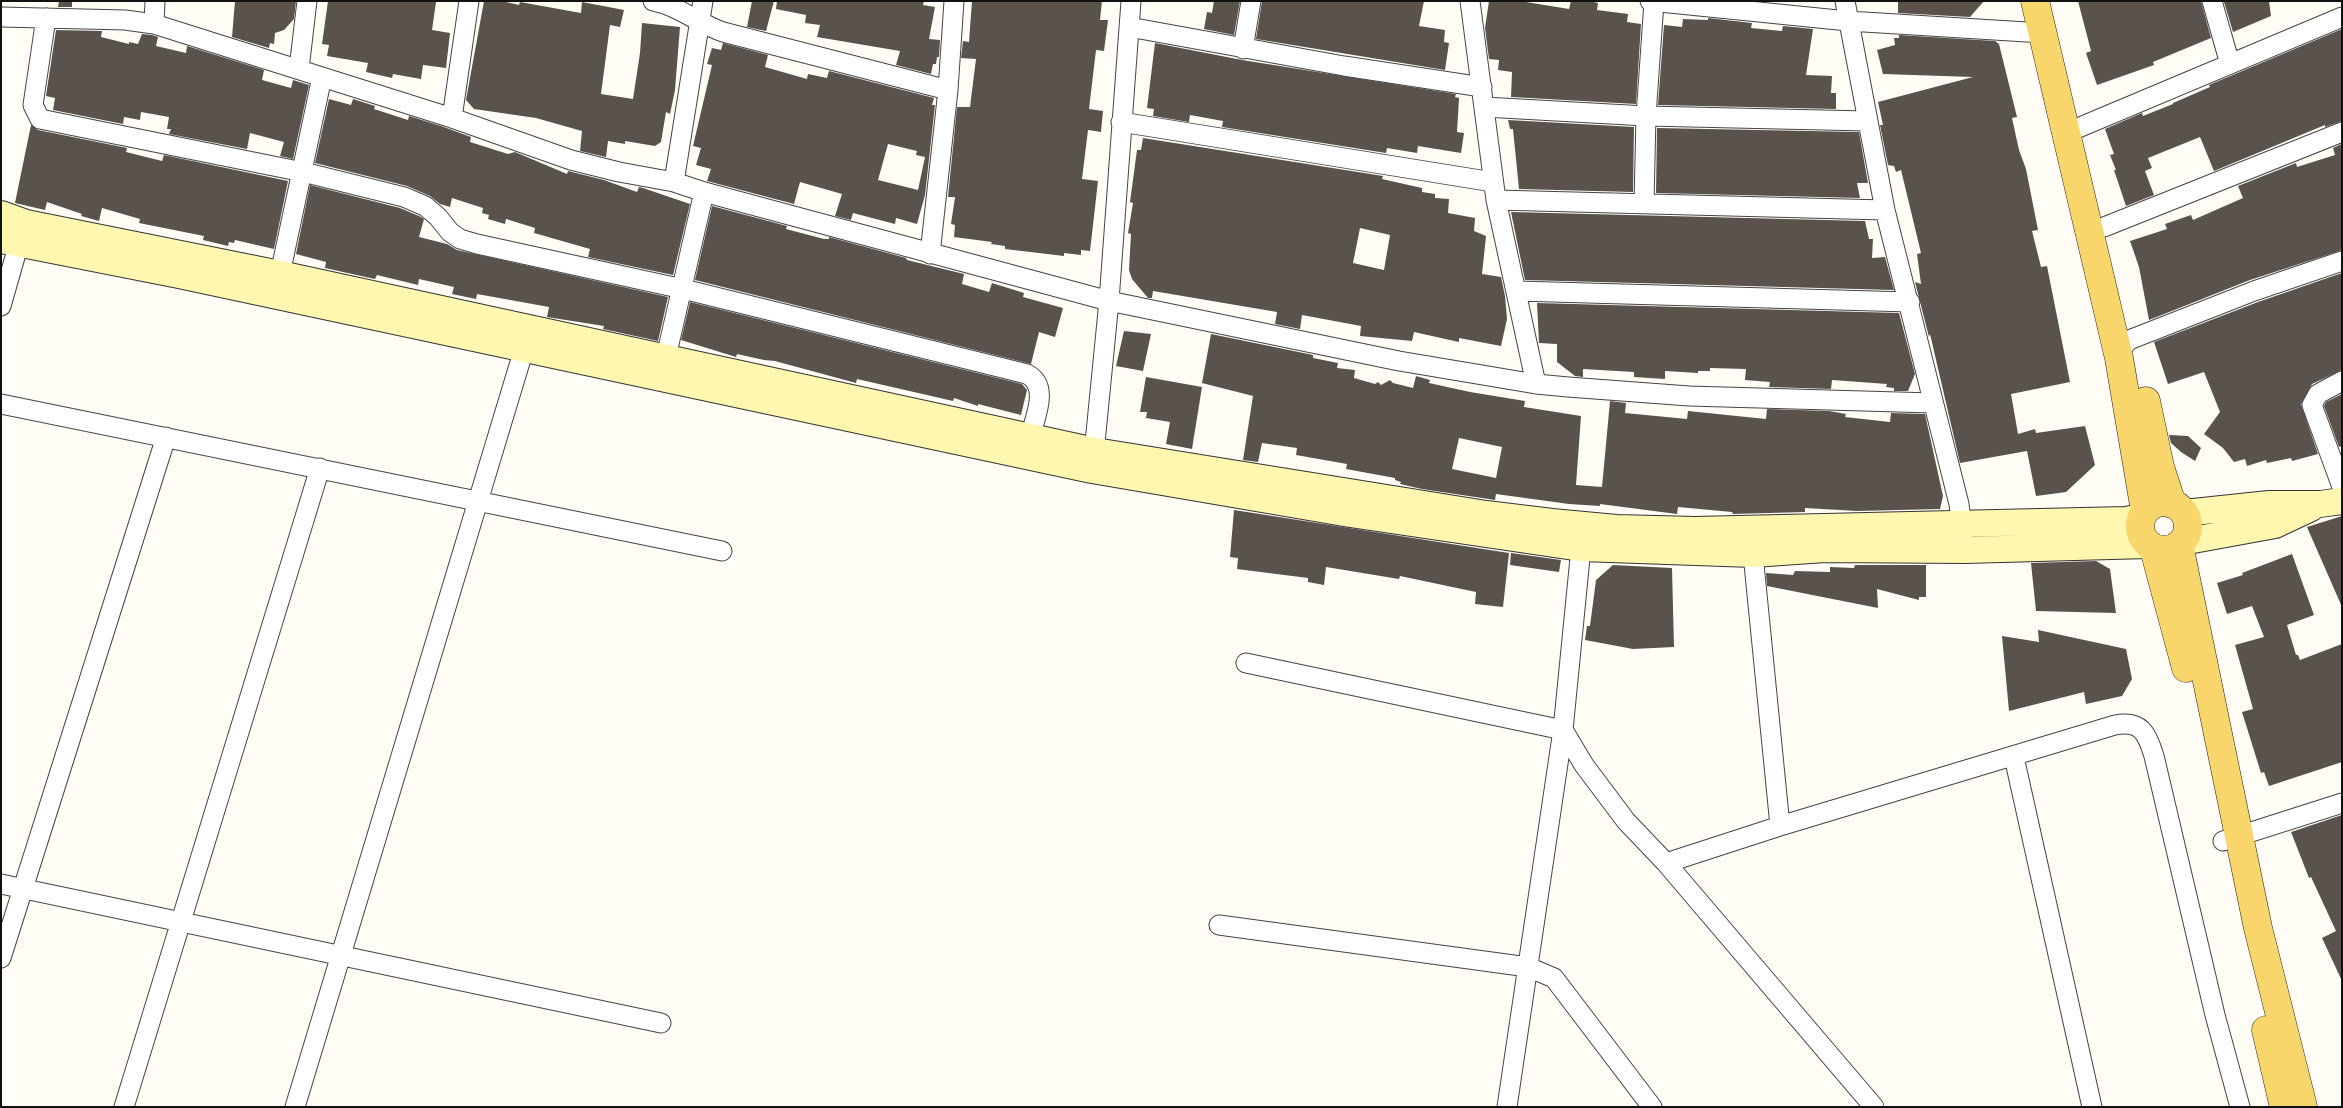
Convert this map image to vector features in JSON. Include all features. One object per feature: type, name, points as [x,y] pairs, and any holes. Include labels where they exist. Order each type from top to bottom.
[{"type":"main road","points":[[2035,1],[2043,33],[2104,227],[2123,346],[2128,402],[2143,514],[2140,532],[2166,545]]},
{"type":"main road","points":[[2050,1],[2073,131],[2123,346],[2143,388],[2160,467],[2188,528],[2166,545]]},
{"type":"main road","points":[[2143,514],[2157,503],[2178,508]]},
{"type":"main road","points":[[2166,545],[2180,642],[2231,839],[2258,928],[2304,1107]]},
{"type":"main road","points":[[2231,839],[2284,1107]]},
{"type":"street","points":[[154,24],[155,1]]},
{"type":"street","points":[[299,69],[307,1]]},
{"type":"street","points":[[452,118],[469,1]]},
{"type":"street","points":[[653,1],[682,10],[724,32],[948,90]]},
{"type":"street","points":[[674,182],[703,1]]},
{"type":"street","points":[[930,254],[948,90],[954,1]]},
{"type":"street","points":[[1093,461],[1109,301],[1131,1]]},
{"type":"street","points":[[1244,49],[1251,1]]},
{"type":"street","points":[[1470,1],[1495,191],[1536,384]]},
{"type":"street","points":[[1650,1],[1848,21],[2043,33]]},
{"type":"street","points":[[1845,1],[1885,210],[1910,302],[1959,504],[1963,537]]},
{"type":"street","points":[[2212,1],[2230,64]]},
{"type":"street","points":[[1644,204],[1646,116],[1654,2]]},
{"type":"street","points":[[1,16],[125,20],[154,24],[452,118],[571,160],[619,172],[674,182],[704,192],[930,254],[1109,301],[1346,351],[1536,384],[1689,396],[1933,403]]},
{"type":"street","points":[[2073,131],[2342,17]]},
{"type":"street","points":[[46,18],[33,105],[40,119],[303,172],[404,197],[425,206],[438,217],[450,232],[460,239],[683,289],[1027,374],[1033,377],[1039,384],[1040,392],[1030,437]]},
{"type":"street","points":[[1129,27],[1244,49],[1482,87]]},
{"type":"street","points":[[280,274],[322,77]]},
{"type":"street","points":[[1484,107],[1646,116],[1867,121]]},
{"type":"street","points":[[1121,122],[1495,191],[1644,204],[1885,210]]},
{"type":"street","points":[[2104,227],[2342,132]]},
{"type":"street","points":[[666,357],[704,192]]},
{"type":"street","points":[[1,214],[26,223],[280,274],[1030,437],[1093,461],[1552,522],[1616,528],[1963,537],[2166,545],[2275,525],[2331,502]]},
{"type":"street","points":[[1,306],[10,242],[524,349],[1093,461],[1331,511],[1581,548],[1753,554],[1825,550],[2126,520],[2143,514]]},
{"type":"street","points":[[2123,346],[2254,291],[2342,260]]},
{"type":"street","points":[[1516,291],[1910,302]]},
{"type":"street","points":[[295,1107],[524,349]]},
{"type":"street","points":[[2342,381],[2318,394],[2312,405],[2342,487]]},
{"type":"street","points":[[1,404],[722,551]]},
{"type":"street","points":[[1,958],[166,438]]},
{"type":"street","points":[[124,1107],[320,468]]},
{"type":"street","points":[[2178,508],[2331,502]]},
{"type":"street","points":[[1507,1107],[1563,730],[1581,548]]},
{"type":"street","points":[[1753,554],[1780,826]]},
{"type":"street","points":[[1246,664],[1563,730],[1602,790],[1626,820],[1666,863],[1874,1107]]},
{"type":"street","points":[[1666,863],[1780,826],[2125,723],[2141,728],[2147,736],[2154,756],[2215,1015],[2240,1107]]},
{"type":"street","points":[[2014,756],[2092,1107]]},
{"type":"street","points":[[2231,839],[2342,803]]},
{"type":"street","points":[[1,884],[662,1023]]},
{"type":"street","points":[[1219,925],[1528,967],[1554,978],[1652,1107]]},
{"type":"building","points":[[59,1],[72,1],[72,7],[58,7]]},
{"type":"building","points":[[235,1],[296,1],[294,19],[284,30],[275,33],[274,44],[270,43],[269,48],[232,37]]},
{"type":"building","points":[[328,1],[436,2],[432,30],[450,33],[446,68],[423,65],[421,79],[393,74],[392,78],[366,72],[368,63],[327,56],[329,45],[322,44]]},
{"type":"building","points":[[484,1],[502,1],[519,5],[520,2],[581,13],[582,2],[624,10],[620,27],[610,25],[601,94],[633,99],[640,53],[642,23],[680,27],[675,90],[670,114],[666,112],[661,142],[655,146],[625,141],[625,144],[608,141],[606,157],[580,151],[582,131],[536,118],[474,109],[466,100]]},
{"type":"building","points":[[752,1],[774,1],[766,31],[747,27]]},
{"type":"building","points":[[777,1],[924,1],[923,5],[935,7],[929,39],[940,40],[939,57],[937,57],[936,64],[933,64],[931,74],[896,65],[900,51],[817,37],[820,25],[805,23],[806,15],[776,9]]},
{"type":"building","points":[[972,1],[1102,1],[1100,20],[1108,20],[1104,51],[1096,50],[1089,109],[1103,111],[1101,132],[1088,130],[1082,179],[1098,181],[1090,251],[1081,250],[1081,255],[1064,253],[1064,256],[1005,249],[1005,246],[991,244],[992,242],[954,237],[955,225],[951,224],[955,197],[948,197],[957,107],[970,107],[976,59],[961,58],[963,41],[969,42]]},
{"type":"building","points":[[1214,1],[1240,1],[1234,35],[1204,29],[1207,12],[1212,13]]},
{"type":"building","points":[[1262,1],[1424,1],[1419,26],[1445,30],[1444,42],[1449,43],[1445,70],[1256,39]]},
{"type":"building","points":[[1489,1],[1520,1],[1569,9],[1571,1],[1589,1],[1598,3],[1597,10],[1628,14],[1627,22],[1641,24],[1636,104],[1511,97],[1512,72],[1498,70],[1499,60],[1489,59],[1485,28]]},
{"type":"building","points":[[1898,1],[1984,1],[1970,17],[1898,13]]},
{"type":"building","points":[[2078,1],[2201,1],[2211,38],[2153,62],[2154,65],[2097,85],[2086,53],[2091,51]]},
{"type":"building","points":[[2269,1],[2271,16],[2233,32],[2224,2]]},
{"type":"building","points":[[1708,18],[1752,23],[1751,28],[1782,31],[1783,26],[1813,29],[1806,75],[1832,76],[1831,93],[1836,93],[1836,109],[1658,105],[1664,25],[1682,27],[1683,19],[1708,20]]},
{"type":"building","points":[[2342,29],[2342,121],[2325,127],[2325,125],[2214,171],[2200,137],[2148,158],[2152,168],[2145,171],[2154,195],[2126,206],[2110,155],[2114,154],[2105,129],[2142,113],[2143,116],[2173,104],[2210,87],[2209,85]]},
{"type":"building","points":[[56,30],[102,31],[101,37],[129,44],[129,42],[138,44],[142,34],[152,35],[158,37],[156,46],[186,53],[187,46],[264,70],[262,80],[291,88],[293,80],[309,85],[293,159],[280,156],[284,142],[250,133],[247,149],[169,134],[171,129],[167,129],[169,117],[141,112],[140,120],[124,117],[123,124],[53,110],[55,98],[46,96]]},
{"type":"building","points":[[1899,35],[1995,41],[1999,44],[2017,117],[2012,118],[2019,150],[2026,169],[2038,230],[2032,231],[2041,267],[2047,266],[2070,382],[2011,394],[2018,434],[2035,429],[2036,433],[2085,426],[2095,465],[2066,492],[2036,496],[2027,451],[1960,463],[1930,334],[1929,337],[1915,282],[1921,284],[1917,254],[1921,253],[1901,170],[1896,172],[1894,166],[1888,165],[1880,125],[1883,125],[1878,102],[1973,77],[1883,74],[1877,50],[1895,45],[1894,38],[1899,38]]},
{"type":"building","points":[[723,43],[768,55],[765,67],[807,79],[808,74],[827,78],[829,71],[934,98],[932,105],[935,105],[925,195],[917,224],[896,218],[895,224],[853,213],[851,220],[835,216],[842,194],[800,182],[794,204],[707,181],[711,169],[696,165],[701,148],[693,146],[712,65],[707,64],[712,48],[721,50]],"holes":[[[888,144],[917,151],[916,155],[925,157],[918,190],[878,180]]]},
{"type":"building","points":[[1155,43],[1242,60],[1456,94],[1455,97],[1459,98],[1457,132],[1464,133],[1461,153],[1418,146],[1417,153],[1387,148],[1386,153],[1222,127],[1223,121],[1190,115],[1189,122],[1153,116],[1154,109],[1147,108]]},
{"type":"building","points":[[329,99],[351,105],[353,99],[375,106],[374,109],[408,120],[409,116],[441,126],[471,137],[470,142],[508,154],[515,152],[567,174],[568,171],[604,180],[637,192],[639,187],[690,204],[673,275],[588,257],[590,249],[534,233],[535,228],[506,219],[505,224],[488,219],[489,215],[482,213],[483,208],[452,198],[450,207],[440,204],[430,196],[407,186],[315,163]]},
{"type":"building","points":[[1508,120],[1634,127],[1633,192],[1519,189],[1513,129],[1510,129]]},
{"type":"building","points":[[31,125],[38,130],[127,148],[126,152],[162,161],[164,155],[288,181],[274,249],[235,240],[234,243],[229,242],[228,246],[203,240],[204,236],[139,223],[140,219],[102,208],[99,221],[47,202],[45,210],[15,203]]},
{"type":"building","points":[[1657,128],[1859,132],[1868,183],[1857,183],[1860,198],[1656,193]]},
{"type":"building","points":[[1143,138],[1383,176],[1382,179],[1422,188],[1422,192],[1435,194],[1435,198],[1449,199],[1448,213],[1475,218],[1474,231],[1486,236],[1482,274],[1501,277],[1507,319],[1501,346],[1459,338],[1459,342],[1414,332],[1412,341],[1360,336],[1361,326],[1302,315],[1300,329],[1275,324],[1277,312],[1153,291],[1152,298],[1148,298],[1132,279],[1129,270],[1131,234],[1128,233],[1133,203],[1130,202],[1137,150],[1141,150]],"holes":[[[1360,228],[1390,235],[1384,270],[1353,263]]]},
{"type":"building","points":[[2342,144],[2342,250],[2250,280],[2149,320],[2139,267],[2130,241],[2167,229],[2165,224],[2191,215],[2193,220],[2243,198],[2238,186],[2296,163],[2297,167],[2335,155],[2333,148]]},
{"type":"building","points":[[310,185],[400,208],[419,216],[424,219],[419,237],[447,244],[457,250],[668,297],[658,341],[603,329],[604,326],[547,317],[549,307],[477,294],[476,299],[452,294],[454,287],[419,279],[418,285],[377,275],[375,279],[325,268],[326,262],[296,254]]},
{"type":"building","points":[[712,206],[787,226],[786,229],[824,239],[829,239],[829,237],[906,258],[907,260],[964,274],[962,284],[989,292],[992,283],[1024,293],[1023,297],[1063,308],[1055,337],[1039,332],[1031,364],[695,280]]},
{"type":"building","points":[[1511,212],[1865,221],[1869,239],[1873,239],[1872,258],[1885,257],[1894,290],[1525,280]]},
{"type":"building","points":[[2342,273],[2342,370],[2312,384],[2301,404],[2318,454],[2292,461],[2291,458],[2267,463],[2266,460],[2247,466],[2245,459],[2234,462],[2223,448],[2204,434],[2220,412],[2204,372],[2168,384],[2154,342],[2258,302]]},
{"type":"building","points":[[690,302],[1022,384],[1027,390],[1021,415],[978,404],[978,406],[954,398],[953,401],[857,379],[856,383],[775,361],[737,354],[736,357],[681,340]]},
{"type":"building","points":[[1537,303],[1899,313],[1915,374],[1908,391],[1894,391],[1894,388],[1886,387],[1887,384],[1832,380],[1831,389],[1769,387],[1770,382],[1745,380],[1746,369],[1710,368],[1710,371],[1698,371],[1698,373],[1665,371],[1665,379],[1634,377],[1634,372],[1583,369],[1583,377],[1575,376],[1557,362],[1557,344],[1539,343]]},
{"type":"building","points":[[1124,331],[1151,334],[1143,371],[1116,366]]},
{"type":"building","points":[[1211,334],[1313,355],[1313,358],[1338,363],[1337,368],[1355,370],[1354,378],[1375,384],[1378,382],[1381,385],[1390,380],[1393,383],[1413,388],[1416,376],[1430,380],[1429,383],[1525,401],[1524,407],[1581,416],[1576,485],[1602,487],[1610,401],[1626,403],[1625,413],[1687,419],[1688,411],[1766,419],[1767,409],[1829,411],[1846,414],[1845,417],[1890,422],[1891,413],[1925,414],[1943,496],[1940,509],[1857,511],[1805,508],[1805,512],[1733,514],[1732,512],[1678,507],[1677,514],[1600,504],[1600,506],[1569,504],[1496,494],[1495,500],[1422,489],[1400,484],[1401,482],[1395,480],[1395,478],[1346,469],[1347,464],[1296,455],[1297,448],[1262,443],[1258,462],[1243,460],[1253,396],[1202,383]],"holes":[[[1459,438],[1502,447],[1496,478],[1452,469]]]},
{"type":"building","points":[[1146,377],[1202,387],[1192,449],[1166,444],[1170,422],[1146,418],[1147,412],[1140,412]]},
{"type":"building","points":[[2342,394],[2342,446],[2339,447],[2324,406],[2326,402]]},
{"type":"building","points":[[2169,435],[2188,436],[2201,448],[2195,461],[2171,443]]},
{"type":"building","points":[[1234,510],[1509,553],[1503,607],[1475,604],[1476,592],[1400,576],[1399,579],[1326,567],[1324,585],[1308,582],[1308,578],[1237,569],[1238,558],[1230,557]]},
{"type":"building","points":[[2342,516],[2342,607],[2307,527]]},
{"type":"building","points":[[1511,553],[1561,560],[1559,572],[1510,565]]},
{"type":"building","points":[[2292,554],[2314,615],[2287,625],[2296,655],[2298,655],[2300,660],[2342,644],[2342,762],[2269,786],[2264,772],[2261,773],[2242,712],[2253,709],[2235,645],[2264,637],[2252,606],[2227,614],[2217,583],[2243,575],[2242,573]]},
{"type":"building","points":[[2096,561],[2110,569],[2116,613],[2036,611],[2031,563]]},
{"type":"building","points":[[1613,565],[1672,568],[1674,647],[1633,649],[1585,640],[1587,626],[1590,626],[1596,580]]},
{"type":"building","points":[[1855,565],[1926,565],[1926,597],[1919,597],[1919,600],[1877,589],[1878,608],[1767,586],[1766,573],[1793,575],[1795,571],[1830,572],[1830,567],[1854,568]]},
{"type":"building","points":[[2038,630],[2126,649],[2132,679],[2122,696],[2086,704],[2084,692],[2009,711],[2002,636],[2039,642]]},
{"type":"building","points":[[2342,815],[2342,981],[2322,938],[2336,931],[2311,877],[2309,878],[2291,832]]}]
